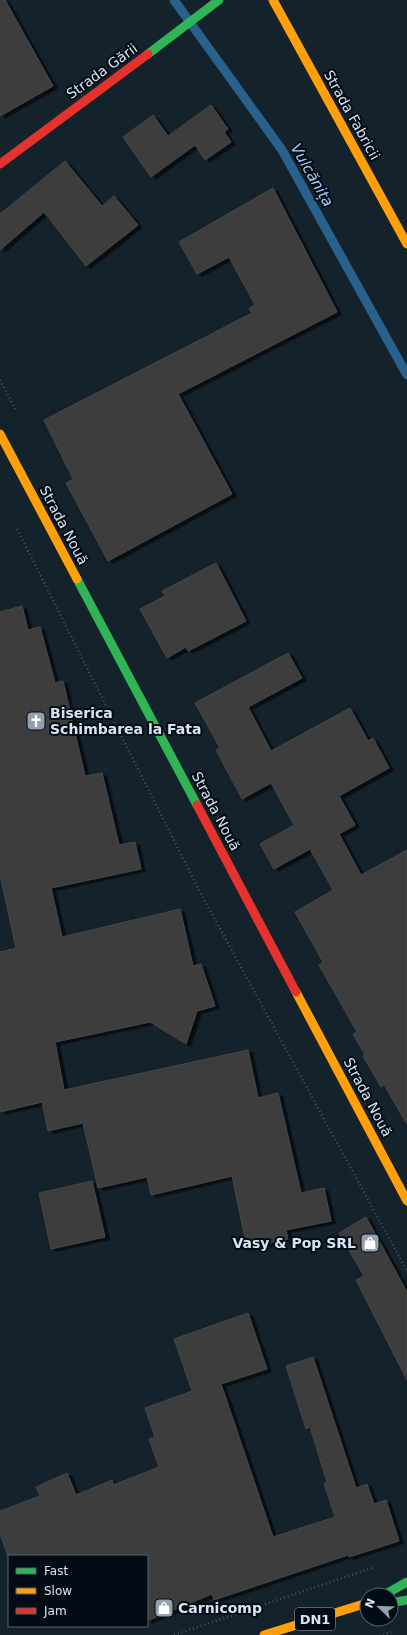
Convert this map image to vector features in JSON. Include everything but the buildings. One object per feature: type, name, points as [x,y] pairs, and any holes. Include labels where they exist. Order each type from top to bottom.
[{"type":"main road","name":"Strada Gării","points":[[0,164],[219,0]]},
{"type":"main road","name":"Strada Fabricii","points":[[273,0],[407,244]]},
{"type":"main road","name":"Strada Nouă","points":[[0,434],[407,1201]]},
{"type":"main road","points":[[398,1587],[407,1582]]},
{"type":"main road","name":"DN1","points":[[264,1635],[359,1605]]},
{"type":"path","points":[[15,524],[200,892],[407,1270]]},
{"type":"path","points":[[174,1635],[377,1567]]},
{"type":"waterway","name":"Vulcănița","points":[[174,0],[282,150],[407,375]]},
{"type":"traffic: fast","points":[[148,54],[219,0]]},
{"type":"traffic: fast","points":[[77,579],[197,805]]},
{"type":"traffic: fast","points":[[398,1587],[407,1582]]},
{"type":"traffic: fast","points":[[399,1602],[407,1600]]},
{"type":"traffic: slow","points":[[273,0],[407,244]]},
{"type":"traffic: slow","points":[[0,434],[77,579]]},
{"type":"traffic: slow","points":[[296,992],[407,1201]]},
{"type":"traffic: slow","points":[[264,1635],[359,1605]]},
{"type":"traffic: jam","points":[[0,164],[148,54]]},
{"type":"traffic: jam","points":[[197,805],[296,992]]},
{"type":"place","name":"Biserica Schimbarea la Fata","points":[[36,721]]},
{"type":"place","name":"Vasy & Pop SRL","points":[[370,1243]]},
{"type":"place","name":"Carnicomp","points":[[164,1608]]}]
